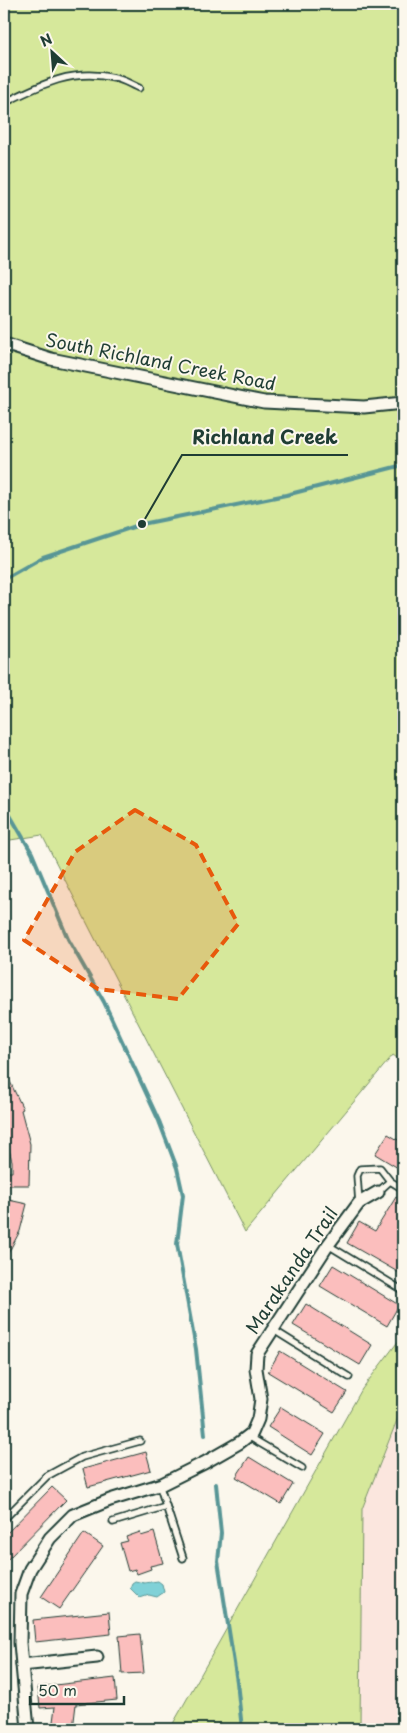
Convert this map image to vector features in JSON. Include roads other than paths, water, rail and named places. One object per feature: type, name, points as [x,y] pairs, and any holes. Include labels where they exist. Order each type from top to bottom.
[{"type":"street","name":"South Richland Creek Road","points":[[4,344],[50,359],[264,402],[364,407],[403,403]]},
{"type":"street","name":"Marakanda Trail","points":[[248,1436],[252,1433],[258,1419],[261,1398],[256,1369],[256,1354],[328,1245],[359,1203],[378,1192]]},
{"type":"street","points":[[28,1729],[20,1642],[21,1594],[30,1569],[50,1538],[73,1515],[110,1500],[159,1484],[204,1463],[248,1436]]},
{"type":"street","points":[[22,1665],[97,1657]]},
{"type":"lane","points":[[4,103],[64,77],[91,74],[116,78],[139,88]]},
{"type":"lane","points":[[359,1203],[357,1176],[360,1169],[380,1168],[390,1181],[403,1189]]},
{"type":"lane","points":[[378,1192],[390,1181]]},
{"type":"lane","points":[[328,1245],[402,1290]]},
{"type":"lane","points":[[272,1329],[349,1377]]},
{"type":"lane","points":[[248,1436],[302,1468]]},
{"type":"lane","points":[[4,1519],[47,1476],[82,1457],[140,1441]]},
{"type":"lane","points":[[159,1484],[183,1558]]},
{"type":"lane","points":[[113,1522],[166,1506]]},
{"type":"water","points":[[135,1581],[144,1583],[158,1581],[162,1584],[164,1592],[157,1597],[149,1595],[140,1598],[130,1588]]},
{"type":"waterway","points":[[4,579],[43,557],[142,524],[286,495],[403,465]]},
{"type":"waterway","points":[[4,805],[32,853],[68,939],[104,1002],[159,1121],[177,1168],[183,1195],[177,1244],[196,1349],[205,1435]]},
{"type":"waterway","points":[[216,1484],[221,1533],[218,1561],[237,1682],[242,1729]]},
{"type":"place","name":"Richland Creek","points":[[142,524]]}]
